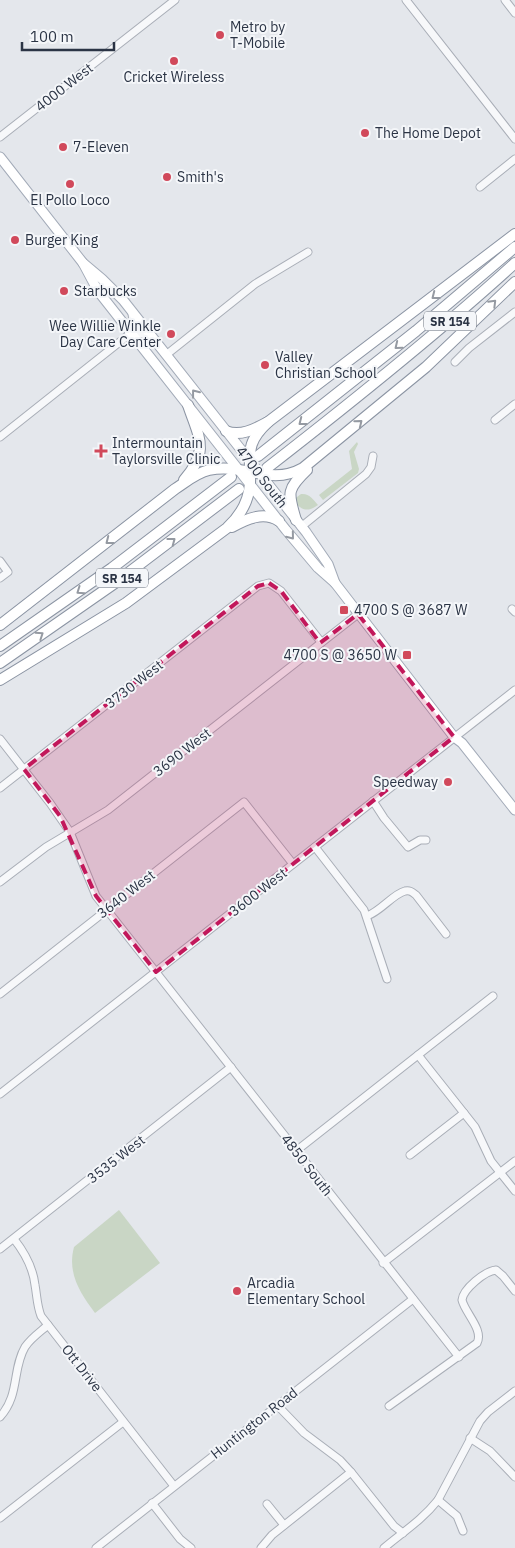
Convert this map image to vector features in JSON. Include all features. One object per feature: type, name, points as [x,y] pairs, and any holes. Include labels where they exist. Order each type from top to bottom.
[{"type":"highway","points":[[0,680],[119,607],[222,532],[236,519],[243,508],[250,484],[249,472],[253,458],[250,448],[255,437],[268,422],[515,234]]},
{"type":"highway","name":"SR 154","points":[[253,458],[388,354],[515,247]]},
{"type":"highway","name":"SR 154","points":[[0,646],[249,472],[332,418],[455,318],[515,263]]},
{"type":"highway","points":[[0,625],[197,474],[208,470],[221,469],[275,476],[293,473],[304,468],[426,367],[515,282]]},
{"type":"highway","points":[[175,489],[192,470],[198,460],[200,451],[200,441],[188,405]]},
{"type":"highway","points":[[226,431],[240,433],[268,422]]},
{"type":"highway","points":[[298,524],[290,500],[292,486],[321,454]]},
{"type":"highway","name":"SR 154","points":[[0,663],[115,584],[239,489]]},
{"type":"highway","points":[[222,532],[244,521],[261,516],[272,517],[279,521]]},
{"type":"main road","name":"4700 South","points":[[0,157],[83,263],[98,291],[188,405],[298,524],[328,564],[334,583]]},
{"type":"main road","name":"4700 South","points":[[83,263],[114,290],[226,431],[253,458]]},
{"type":"main road","name":"4700 South","points":[[250,484],[318,568],[334,583],[454,737],[462,743],[515,810]]},
{"type":"street","name":"4000 West","points":[[0,137],[175,0]]},
{"type":"street","points":[[406,0],[515,139]]},
{"type":"street","points":[[505,0],[515,13]]},
{"type":"street","points":[[480,187],[515,159]]},
{"type":"street","points":[[166,355],[255,284],[308,252]]},
{"type":"street","points":[[0,437],[131,333],[134,322],[130,309]]},
{"type":"street","points":[[454,362],[515,312]]},
{"type":"street","points":[[131,333],[143,334],[156,342]]},
{"type":"street","points":[[495,420],[515,404]]},
{"type":"street","points":[[298,524],[366,474],[371,467],[373,456]]},
{"type":"street","points":[[0,561],[8,572],[0,578]]},
{"type":"street","name":"3730 West","points":[[0,788],[258,586],[269,583],[281,591],[321,642]]},
{"type":"street","name":"3690 West","points":[[0,882],[46,847],[108,810],[358,614]]},
{"type":"street","name":"3600 West","points":[[0,1094],[515,690]]},
{"type":"street","name":"4850 South","points":[[0,739],[70,832],[96,896],[459,1357]]},
{"type":"street","points":[[373,801],[408,847],[420,840],[426,840]]},
{"type":"street","name":"3640 West","points":[[0,994],[244,802],[293,864]]},
{"type":"street","points":[[315,847],[360,904],[367,916],[387,979]]},
{"type":"street","points":[[367,916],[379,910],[401,893],[410,891],[416,895],[446,934]]},
{"type":"street","points":[[296,1151],[493,996]]},
{"type":"street","points":[[418,1055],[480,1134],[488,1154],[515,1191]]},
{"type":"street","name":"3535 West","points":[[0,1249],[231,1067]]},
{"type":"street","points":[[410,1155],[464,1113]]},
{"type":"street","points":[[383,1262],[515,1161]]},
{"type":"street","name":"Ott Drive","points":[[14,1238],[30,1263],[38,1309],[48,1325],[174,1486]]},
{"type":"street","points":[[390,1406],[474,1346],[479,1340],[478,1331],[463,1304],[462,1296],[466,1289],[491,1271],[496,1270],[500,1272],[515,1291]]},
{"type":"street","name":"Huntington Road","points":[[96,1548],[413,1299]]},
{"type":"street","points":[[0,1417],[11,1401],[25,1346],[48,1325]]},
{"type":"street","points":[[384,1548],[422,1518],[438,1500],[470,1438],[488,1412],[515,1391]]},
{"type":"street","points":[[277,1405],[304,1433],[340,1460],[394,1526],[403,1533]]},
{"type":"street","points":[[0,1518],[123,1422]]},
{"type":"street","points":[[470,1438],[490,1451],[515,1477]]},
{"type":"street","points":[[261,1548],[272,1535],[351,1472]]},
{"type":"street","points":[[438,1500],[457,1516],[463,1531]]},
{"type":"street","points":[[152,1503],[180,1539],[191,1548]]},
{"type":"street","points":[[267,1504],[284,1525]]},
{"type":"highlighted area","points":[[269,583],[281,591],[320,643],[358,614],[454,737],[156,972],[96,896],[60,816],[24,769],[258,586]]},
{"type":"green space","points":[[357,442],[358,444],[354,452],[359,469],[358,473],[323,500],[319,495],[352,469],[349,451]]},
{"type":"green space","points":[[301,494],[309,495],[318,505],[307,510],[302,508],[293,500]]},
{"type":"green space","points":[[119,1210],[160,1263],[95,1313],[84,1298],[76,1282],[72,1265],[74,1247]]},
{"type":"place","name":"Metro by T-Mobile","points":[[220,35]]},
{"type":"place","name":"Cricket Wireless","points":[[174,61]]},
{"type":"place","name":"The Home Depot","points":[[365,133]]},
{"type":"place","name":"7-Eleven","points":[[63,147]]},
{"type":"place","name":"Smith's","points":[[167,177]]},
{"type":"place","name":"El Pollo Loco","points":[[70,184]]},
{"type":"place","name":"Burger King","points":[[15,240]]},
{"type":"place","name":"Starbucks","points":[[64,291]]},
{"type":"place","name":"Wee Willie Winkle Day Care Center","points":[[171,334]]},
{"type":"place","name":"Valley Christian School","points":[[265,365]]},
{"type":"place","name":"Intermountain Taylorsville Clinic","points":[[101,451]]},
{"type":"place","name":"4700 S @ 3687 W","points":[[344,610]]},
{"type":"place","name":"4700 S @ 3650 W","points":[[407,655]]},
{"type":"place","name":"Speedway","points":[[448,782]]},
{"type":"place","name":"Arcadia Elementary School","points":[[237,1291]]}]
